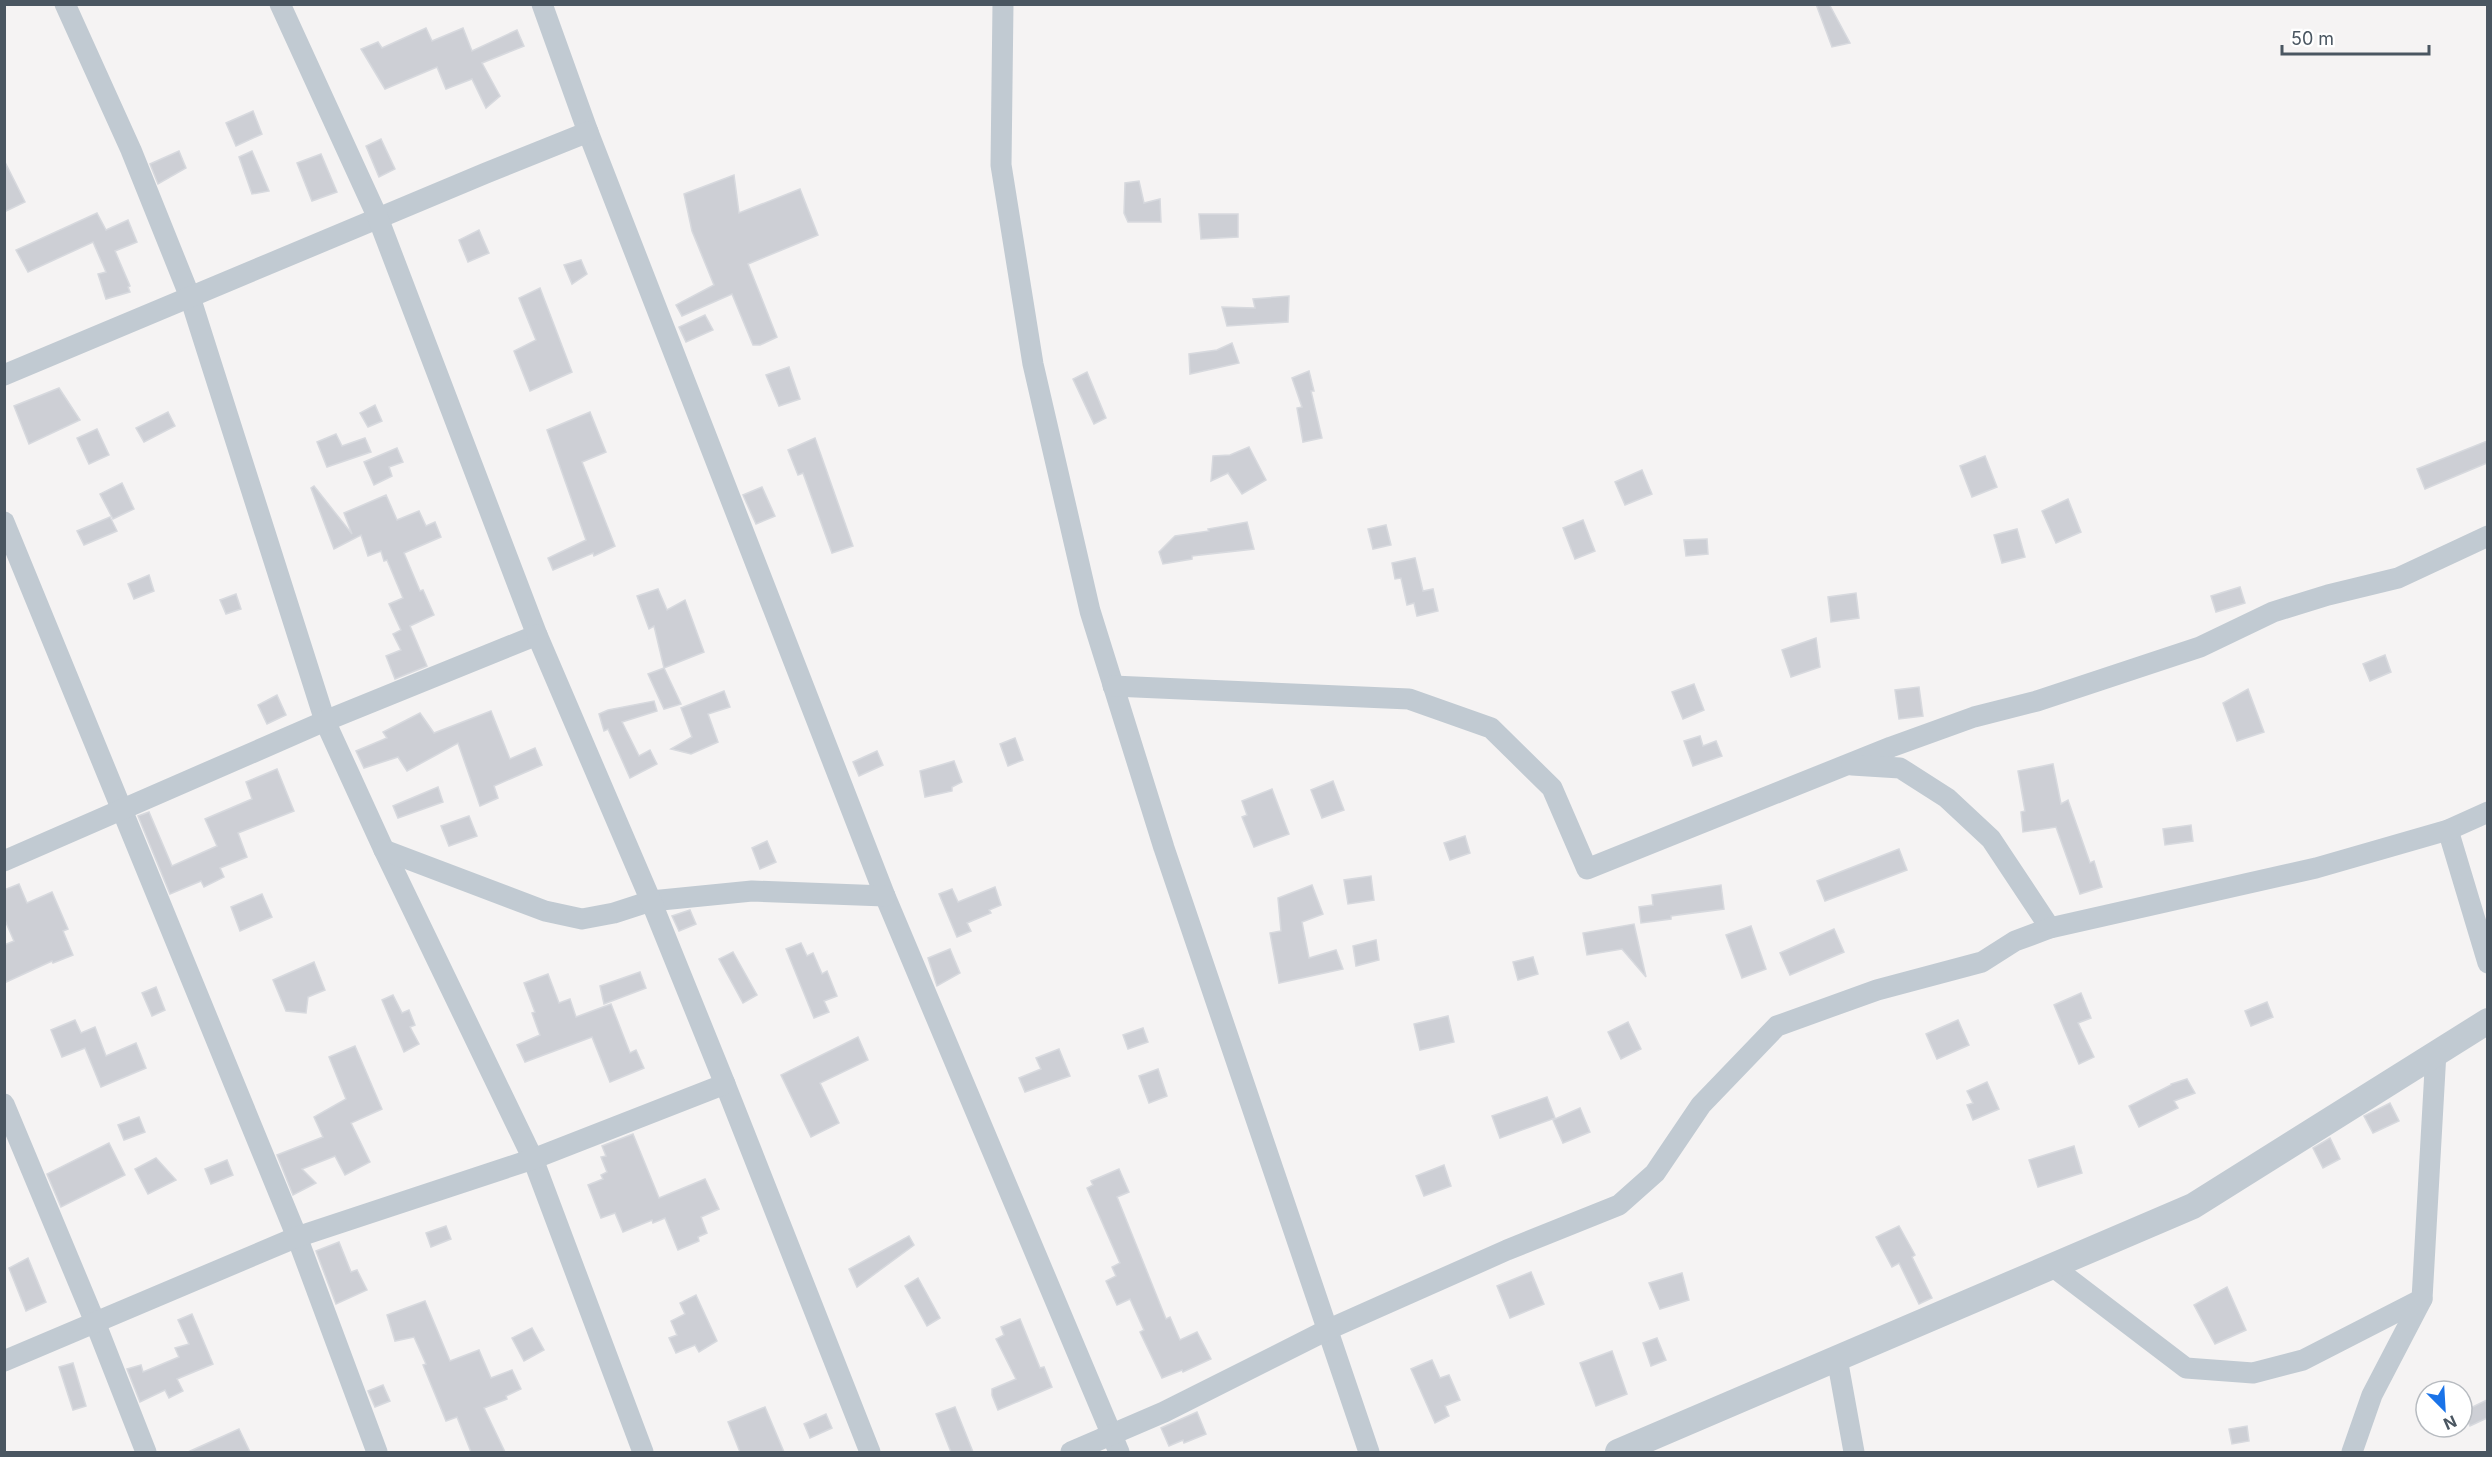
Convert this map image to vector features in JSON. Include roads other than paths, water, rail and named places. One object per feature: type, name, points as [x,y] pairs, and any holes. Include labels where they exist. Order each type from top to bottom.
[{"type":"street","points":[[65,4],[131,150],[190,297],[325,721],[384,850],[533,1159],[644,1452]]},
{"type":"street","points":[[280,4],[378,218],[537,635],[651,901],[870,1452]]},
{"type":"street","points":[[542,4],[588,132],[885,896],[1115,1444]]},
{"type":"street","points":[[1003,4],[1001,165],[1033,364],[1090,612],[1164,848],[1369,1452]]},
{"type":"street","points":[[4,375],[588,132]]},
{"type":"street","points":[[4,522],[297,1237],[377,1452]]},
{"type":"street","points":[[1765,798],[1870,755],[1964,721],[2037,701],[2200,647],[2273,612],[2328,595],[2398,578],[2487,536]]},
{"type":"street","points":[[4,861],[325,721],[537,635]]},
{"type":"street","points":[[1113,686],[1409,699],[1491,728],[1552,788],[1587,869],[1848,765],[1900,768],[1947,798],[1991,839],[2050,928]]},
{"type":"street","points":[[1071,1452],[1115,1444],[1327,1330],[1507,1250],[1618,1205],[1655,1173],[1701,1105],[1777,1026],[1877,990],[1982,962],[2015,941],[2050,928],[2316,868],[2448,830],[2487,812]]},
{"type":"street","points":[[2448,830],[2487,963]]},
{"type":"street","points":[[384,850],[545,911],[582,919],[614,913],[651,901],[752,891],[885,896]]},
{"type":"street","points":[[1618,1452],[2193,1206],[2487,1021]]},
{"type":"street","points":[[2352,1452],[2372,1395],[2422,1299],[2436,1052]]},
{"type":"street","points":[[4,1361],[297,1237],[533,1159],[725,1084]]},
{"type":"street","points":[[4,1104],[95,1322],[146,1452]]},
{"type":"street","points":[[2052,1266],[2186,1368],[2253,1373],[2303,1360],[2422,1299]]},
{"type":"street","points":[[1837,1358],[1854,1452]]}]
